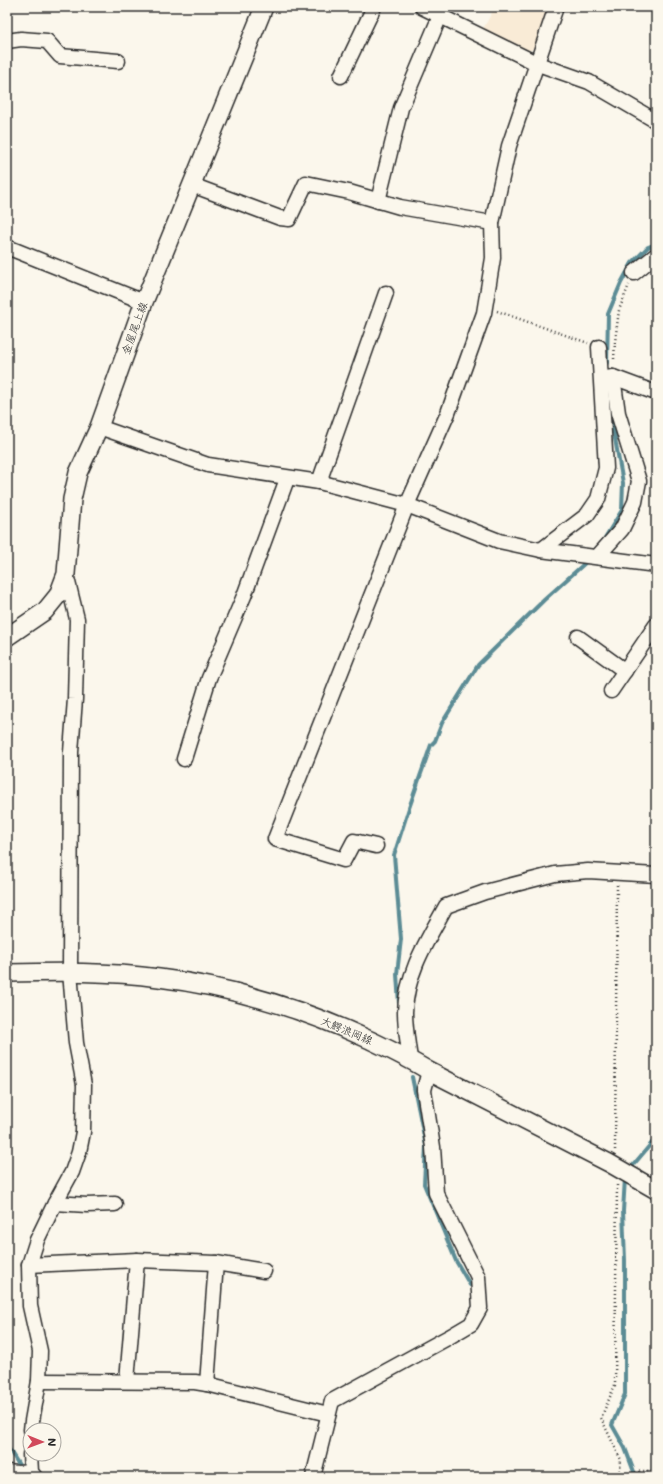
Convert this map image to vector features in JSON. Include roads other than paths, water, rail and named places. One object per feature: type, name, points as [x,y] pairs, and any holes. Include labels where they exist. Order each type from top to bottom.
[{"type":"main road","name":"金屋尾上線","points":[[7,638],[45,611],[58,595],[66,574],[72,499],[78,473],[99,427],[144,302],[264,7]]},
{"type":"main road","name":"大鰐浪岡線","points":[[7,973],[70,972],[158,978],[207,986],[248,995],[304,1012],[355,1033],[410,1059],[656,1190]]},
{"type":"street","points":[[341,76],[374,7]]},
{"type":"street","points":[[422,7],[538,64],[589,82],[656,121]]},
{"type":"street","points":[[376,846],[354,841],[344,860],[275,839],[407,505],[448,412],[484,313],[493,258],[492,223],[509,146],[538,64],[556,7]]},
{"type":"street","points":[[378,201],[401,108],[440,16]]},
{"type":"street","points":[[7,41],[22,39],[47,42],[60,56],[118,61]]},
{"type":"street","points":[[192,185],[280,218],[289,219],[306,183],[349,192],[400,207],[492,223]]},
{"type":"street","points":[[7,247],[144,302]]},
{"type":"street","points":[[634,273],[656,255]]},
{"type":"street","points":[[318,482],[386,293]]},
{"type":"street","points":[[597,557],[622,529],[636,502],[639,481],[598,347]]},
{"type":"street","points":[[541,550],[587,515],[598,499],[606,468],[607,378]]},
{"type":"street","points":[[607,378],[656,393]]},
{"type":"street","points":[[99,427],[208,465],[318,482],[407,505],[499,542],[541,550],[656,565]]},
{"type":"street","points":[[184,759],[209,678],[244,596],[287,478]]},
{"type":"street","points":[[32,1422],[39,1381],[40,1351],[30,1306],[29,1265],[37,1240],[72,1172],[79,1152],[83,1132],[84,1086],[76,1043],[70,972],[71,752],[75,699],[78,619],[66,574]]},
{"type":"street","points":[[611,691],[656,625]]},
{"type":"street","points":[[578,637],[625,671]]},
{"type":"street","points":[[410,1059],[406,1012],[408,986],[420,955],[446,906],[485,892],[555,874],[588,871],[656,875]]},
{"type":"street","points":[[313,1477],[332,1400],[472,1324],[480,1308],[478,1277],[436,1193],[433,1147],[424,1090],[430,1071]]},
{"type":"street","points":[[55,1203],[115,1204]]},
{"type":"street","points":[[29,1265],[137,1260],[216,1264],[264,1271]]},
{"type":"street","points":[[127,1381],[137,1260]]},
{"type":"street","points":[[207,1384],[216,1264]]},
{"type":"street","points":[[39,1381],[194,1382],[328,1414]]},
{"type":"street","points":[[22,1474],[27,1462]]},
{"type":"waterway","points":[[607,363],[608,314],[621,283],[632,263],[648,247],[656,244]]},
{"type":"waterway","points":[[603,541],[622,510],[623,483],[612,422]]},
{"type":"waterway","points":[[399,1004],[397,974],[401,939],[394,855],[431,745],[435,741],[442,723],[478,665],[544,600],[585,563]]},
{"type":"waterway","points":[[412,1077],[426,1146],[424,1184],[456,1261],[470,1285]]},
{"type":"waterway","points":[[629,1170],[656,1138]]},
{"type":"waterway","points":[[625,1178],[623,1211],[625,1260],[625,1394],[612,1425],[625,1448],[636,1477]]},
{"type":"waterway","points":[[7,1446],[19,1465]]}]
